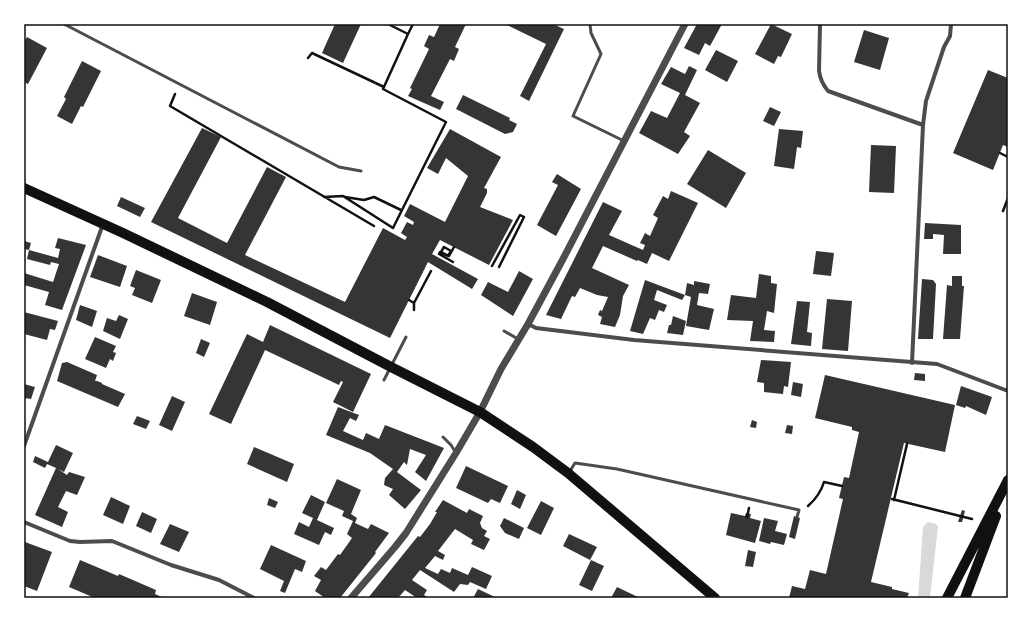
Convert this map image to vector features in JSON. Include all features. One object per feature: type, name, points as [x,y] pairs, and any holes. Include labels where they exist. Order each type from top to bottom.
[{"type":"main road","points":[[24,188],[268,302],[480,412],[534,447],[568,473],[715,598]]},
{"type":"main road","points":[[962,598],[967,593],[983,553],[1008,481]]},
{"type":"main road","points":[[948,598],[1008,481]]},
{"type":"main road","points":[[953,598],[983,553]]},
{"type":"street","points":[[351,598],[406,534],[480,412],[501,369],[528,324],[685,24]]},
{"type":"street","points":[[820,24],[819,71],[828,91],[923,125]]},
{"type":"street","points":[[912,363],[923,125],[926,101],[944,47],[950,36],[951,24]]},
{"type":"street","points":[[24,446],[103,224]]},
{"type":"street","points":[[528,324],[536,328],[634,340],[937,364],[1008,391]]},
{"type":"street","points":[[24,522],[70,541],[112,541],[171,565],[219,580],[254,598]]},
{"type":"lane","points":[[64,24],[339,166],[361,171]]},
{"type":"lane","points":[[590,24],[591,33],[601,54],[573,116],[624,141]]},
{"type":"lane","points":[[504,331],[518,339]]},
{"type":"lane","points":[[384,380],[406,337]]},
{"type":"lane","points":[[443,437],[456,453]]},
{"type":"lane","points":[[568,473],[575,464],[616,469],[800,510],[797,517]]},
{"type":"path","points":[[388,24],[408,34]]},
{"type":"path","points":[[384,87],[413,24]]},
{"type":"path","points":[[308,58],[312,52],[384,87],[383,89],[446,122],[393,228],[343,196]]},
{"type":"path","points":[[180,84],[170,106],[374,226]]},
{"type":"path","points":[[1000,153],[1008,156]]},
{"type":"path","points":[[324,197],[343,196],[364,200],[374,197],[401,210]]},
{"type":"path","points":[[1003,211],[1008,198]]},
{"type":"path","points":[[492,266],[520,215],[524,217],[499,267]]},
{"type":"path","points":[[453,262],[439,254],[440,252],[448,256],[451,251],[444,247],[441,252],[445,254],[449,256],[454,247]]},
{"type":"path","points":[[414,310],[414,303],[431,271]]},
{"type":"path","points":[[409,300],[414,303]]},
{"type":"path","points":[[907,444],[893,499],[976,520]]},
{"type":"path","points":[[800,510],[800,505],[808,506],[816,499],[823,487],[824,482],[842,486]]},
{"type":"shaded area","points":[[928,522],[936,524],[938,527],[930,597],[918,598],[923,527]]},
{"type":"building","points":[[335,24],[361,24],[343,63],[322,53]]},
{"type":"building","points":[[440,24],[466,24],[455,47],[459,49],[454,61],[450,59],[431,96],[444,102],[440,110],[408,96],[412,89],[410,88],[429,49],[424,46],[429,35],[434,37]]},
{"type":"building","points":[[505,24],[553,24],[564,29],[529,101],[520,96],[546,44]]},
{"type":"building","points":[[697,24],[722,24],[710,46],[705,43],[699,55],[684,48]]},
{"type":"building","points":[[771,24],[792,34],[781,57],[778,56],[774,64],[755,54]]},
{"type":"building","points":[[864,30],[889,38],[880,70],[854,62]]},
{"type":"building","points":[[27,37],[47,48],[28,84],[24,82],[24,42]]},
{"type":"building","points":[[716,50],[738,61],[727,82],[705,70]]},
{"type":"building","points":[[82,61],[101,71],[83,107],[81,106],[72,124],[57,116],[66,99],[64,97]]},
{"type":"building","points":[[689,66],[697,70],[685,95],[700,103],[684,132],[690,136],[678,154],[639,133],[651,111],[667,118],[680,93],[661,84],[671,67],[685,74]]},
{"type":"building","points":[[988,70],[1008,78],[1008,147],[1003,145],[993,170],[953,153]]},
{"type":"building","points":[[463,95],[510,118],[509,120],[517,124],[513,132],[505,134],[456,109]]},
{"type":"building","points":[[770,107],[781,112],[774,126],[763,121]]},
{"type":"building","points":[[202,128],[221,137],[178,218],[227,243],[267,167],[286,177],[245,255],[345,302],[383,228],[405,240],[407,237],[401,233],[407,222],[413,225],[414,222],[404,216],[410,204],[445,222],[468,176],[446,158],[438,174],[427,168],[450,129],[501,157],[484,188],[487,189],[487,193],[480,207],[513,220],[489,265],[440,240],[432,254],[478,279],[472,289],[428,262],[390,338],[151,222]]},
{"type":"building","points":[[779,129],[803,131],[801,148],[797,147],[794,169],[774,166]]},
{"type":"building","points":[[871,145],[896,146],[894,193],[869,192]]},
{"type":"building","points":[[708,150],[746,173],[726,208],[687,184]]},
{"type":"building","points":[[557,174],[581,189],[556,236],[537,225],[558,185],[552,182]]},
{"type":"building","points":[[671,191],[698,203],[669,261],[652,253],[647,264],[603,246],[592,268],[629,285],[623,296],[620,315],[615,327],[600,324],[602,317],[598,315],[600,310],[602,311],[608,297],[597,295],[580,288],[575,297],[572,296],[561,319],[546,315],[603,202],[622,211],[609,235],[643,250],[645,245],[640,243],[645,233],[650,236],[658,218],[653,215],[663,196],[668,199]]},
{"type":"building","points":[[121,197],[145,208],[140,217],[117,206]]},
{"type":"building","points":[[925,223],[961,225],[961,254],[943,254],[944,235],[933,234],[933,239],[924,239]]},
{"type":"building","points":[[58,238],[86,245],[62,310],[45,305],[49,292],[24,285],[24,273],[53,282],[59,264],[51,262],[50,265],[27,259],[29,250],[58,258],[60,249],[55,248]]},
{"type":"building","points":[[24,241],[31,243],[29,250],[24,249]]},
{"type":"building","points":[[816,251],[834,253],[831,276],[813,274]]},
{"type":"building","points":[[98,255],[127,266],[120,287],[90,277]]},
{"type":"building","points":[[136,270],[161,280],[152,303],[132,295],[135,288],[130,286]]},
{"type":"building","points":[[519,271],[533,279],[513,316],[481,295],[488,282],[508,292]]},
{"type":"building","points":[[759,274],[771,276],[771,283],[777,284],[774,313],[767,311],[764,330],[775,331],[774,342],[750,341],[753,321],[727,320],[731,295],[756,298]]},
{"type":"building","points":[[952,276],[962,276],[962,286],[964,286],[960,339],[943,339],[947,285],[952,286]]},
{"type":"building","points":[[922,279],[933,280],[936,284],[933,339],[918,339]]},
{"type":"building","points":[[645,280],[685,295],[682,300],[657,290],[654,300],[667,305],[664,312],[659,310],[655,320],[650,318],[643,334],[630,331]]},
{"type":"building","points":[[694,281],[710,284],[708,294],[699,293],[697,305],[714,309],[709,330],[686,326],[691,297],[685,295],[687,283],[694,285]]},
{"type":"building","points":[[192,293],[217,302],[210,325],[184,316]]},
{"type":"building","points":[[827,299],[852,301],[848,351],[822,349]]},
{"type":"building","points":[[797,301],[810,302],[807,332],[812,333],[811,346],[791,344]]},
{"type":"building","points":[[80,305],[97,311],[92,327],[76,320]]},
{"type":"building","points":[[24,312],[58,321],[55,330],[50,329],[47,340],[24,334]]},
{"type":"building","points":[[119,315],[128,319],[120,339],[103,331],[107,318],[116,321]]},
{"type":"building","points":[[673,316],[686,321],[683,335],[667,333]]},
{"type":"building","points":[[270,325],[371,374],[353,412],[333,402],[343,382],[341,381],[339,385],[265,350],[231,424],[209,414],[247,334],[263,342]]},
{"type":"building","points":[[95,337],[116,346],[113,352],[116,353],[113,361],[110,359],[106,368],[85,359]]},
{"type":"building","points":[[201,339],[210,343],[204,357],[196,353]]},
{"type":"building","points":[[761,360],[791,362],[788,387],[784,386],[783,394],[764,392],[764,383],[757,382]]},
{"type":"building","points":[[67,362],[97,375],[95,381],[125,394],[118,407],[57,381],[62,363]]},
{"type":"building","points":[[915,373],[925,374],[925,381],[914,380]]},
{"type":"building","points":[[825,375],[955,405],[945,452],[904,443],[871,582],[909,593],[907,598],[789,598],[792,586],[805,589],[810,570],[826,574],[843,499],[839,498],[844,477],[849,478],[859,432],[852,430],[852,427],[815,418]]},
{"type":"building","points":[[793,382],[803,384],[801,397],[791,395]]},
{"type":"building","points":[[24,384],[35,387],[31,399],[24,398]]},
{"type":"building","points":[[961,386],[992,397],[986,415],[966,406],[965,408],[956,405]]},
{"type":"building","points":[[172,396],[185,402],[172,431],[159,425]]},
{"type":"building","points":[[338,407],[359,415],[356,421],[350,418],[343,431],[363,440],[366,433],[379,439],[385,425],[444,448],[426,481],[415,472],[426,455],[410,449],[407,465],[404,462],[397,472],[421,490],[405,509],[389,495],[393,489],[384,485],[385,478],[393,469],[370,453],[326,435]]},
{"type":"building","points":[[137,416],[150,421],[146,429],[133,424]]},
{"type":"building","points":[[752,420],[757,422],[756,428],[750,427]]},
{"type":"building","points":[[787,425],[793,426],[792,434],[785,433]]},
{"type":"building","points":[[56,445],[73,453],[64,472],[58,469],[67,475],[69,472],[85,477],[77,495],[66,491],[58,507],[68,512],[62,527],[35,515],[56,468],[47,464],[45,468],[33,462],[35,456],[48,462]]},
{"type":"building","points":[[254,447],[294,464],[287,482],[247,464]]},
{"type":"building","points":[[466,466],[508,486],[500,503],[491,499],[488,503],[456,488]]},
{"type":"building","points":[[337,479],[361,490],[351,514],[357,518],[355,523],[368,529],[371,524],[389,533],[375,552],[376,553],[340,598],[325,598],[315,591],[321,580],[314,576],[321,567],[326,570],[338,554],[340,555],[352,538],[347,534],[353,521],[342,516],[344,511],[326,503]]},
{"type":"building","points":[[517,490],[526,495],[520,509],[511,504]]},
{"type":"building","points":[[311,495],[325,502],[317,520],[334,528],[331,535],[325,532],[319,545],[294,534],[299,522],[309,527],[313,518],[302,513]]},
{"type":"building","points":[[111,497],[130,506],[123,524],[103,515]]},
{"type":"building","points":[[269,498],[278,502],[275,508],[267,505]]},
{"type":"building","points":[[443,500],[467,513],[469,509],[483,516],[480,523],[482,528],[487,531],[484,536],[490,539],[484,550],[471,544],[473,540],[455,529],[438,551],[445,555],[443,560],[435,556],[425,568],[438,574],[441,569],[450,573],[452,568],[468,575],[472,567],[492,576],[486,589],[470,582],[468,585],[460,584],[454,592],[420,570],[412,580],[427,590],[424,595],[429,598],[417,598],[405,590],[398,598],[368,598],[418,536],[420,537],[430,524],[437,512],[435,512]]},
{"type":"building","points":[[541,501],[554,508],[541,535],[527,528]]},
{"type":"building","points":[[962,510],[965,511],[962,522],[958,522]]},
{"type":"building","points":[[142,512],[157,519],[151,533],[136,526]]},
{"type":"building","points":[[731,513],[745,516],[746,513],[751,514],[750,518],[761,521],[755,543],[726,535]]},
{"type":"building","points":[[794,516],[800,518],[795,539],[789,537]]},
{"type":"building","points":[[504,518],[524,528],[519,539],[505,533],[500,526]]},
{"type":"building","points":[[764,518],[778,521],[775,531],[787,534],[784,545],[771,542],[770,544],[759,541]]},
{"type":"building","points":[[170,524],[189,532],[179,552],[160,544]]},
{"type":"building","points":[[569,534],[597,547],[590,560],[563,546]]},
{"type":"building","points":[[25,542],[52,552],[37,591],[24,586]]},
{"type":"building","points":[[271,545],[306,561],[302,572],[295,569],[285,593],[280,591],[284,581],[260,569]]},
{"type":"building","points":[[748,550],[756,552],[753,567],[745,566]]},
{"type":"building","points":[[80,560],[118,576],[119,574],[156,590],[155,594],[164,598],[95,598],[69,587]]},
{"type":"building","points":[[591,560],[604,566],[592,591],[579,585]]},
{"type":"building","points":[[617,587],[640,598],[611,598]]},
{"type":"building","points":[[478,589],[497,598],[473,598]]}]
